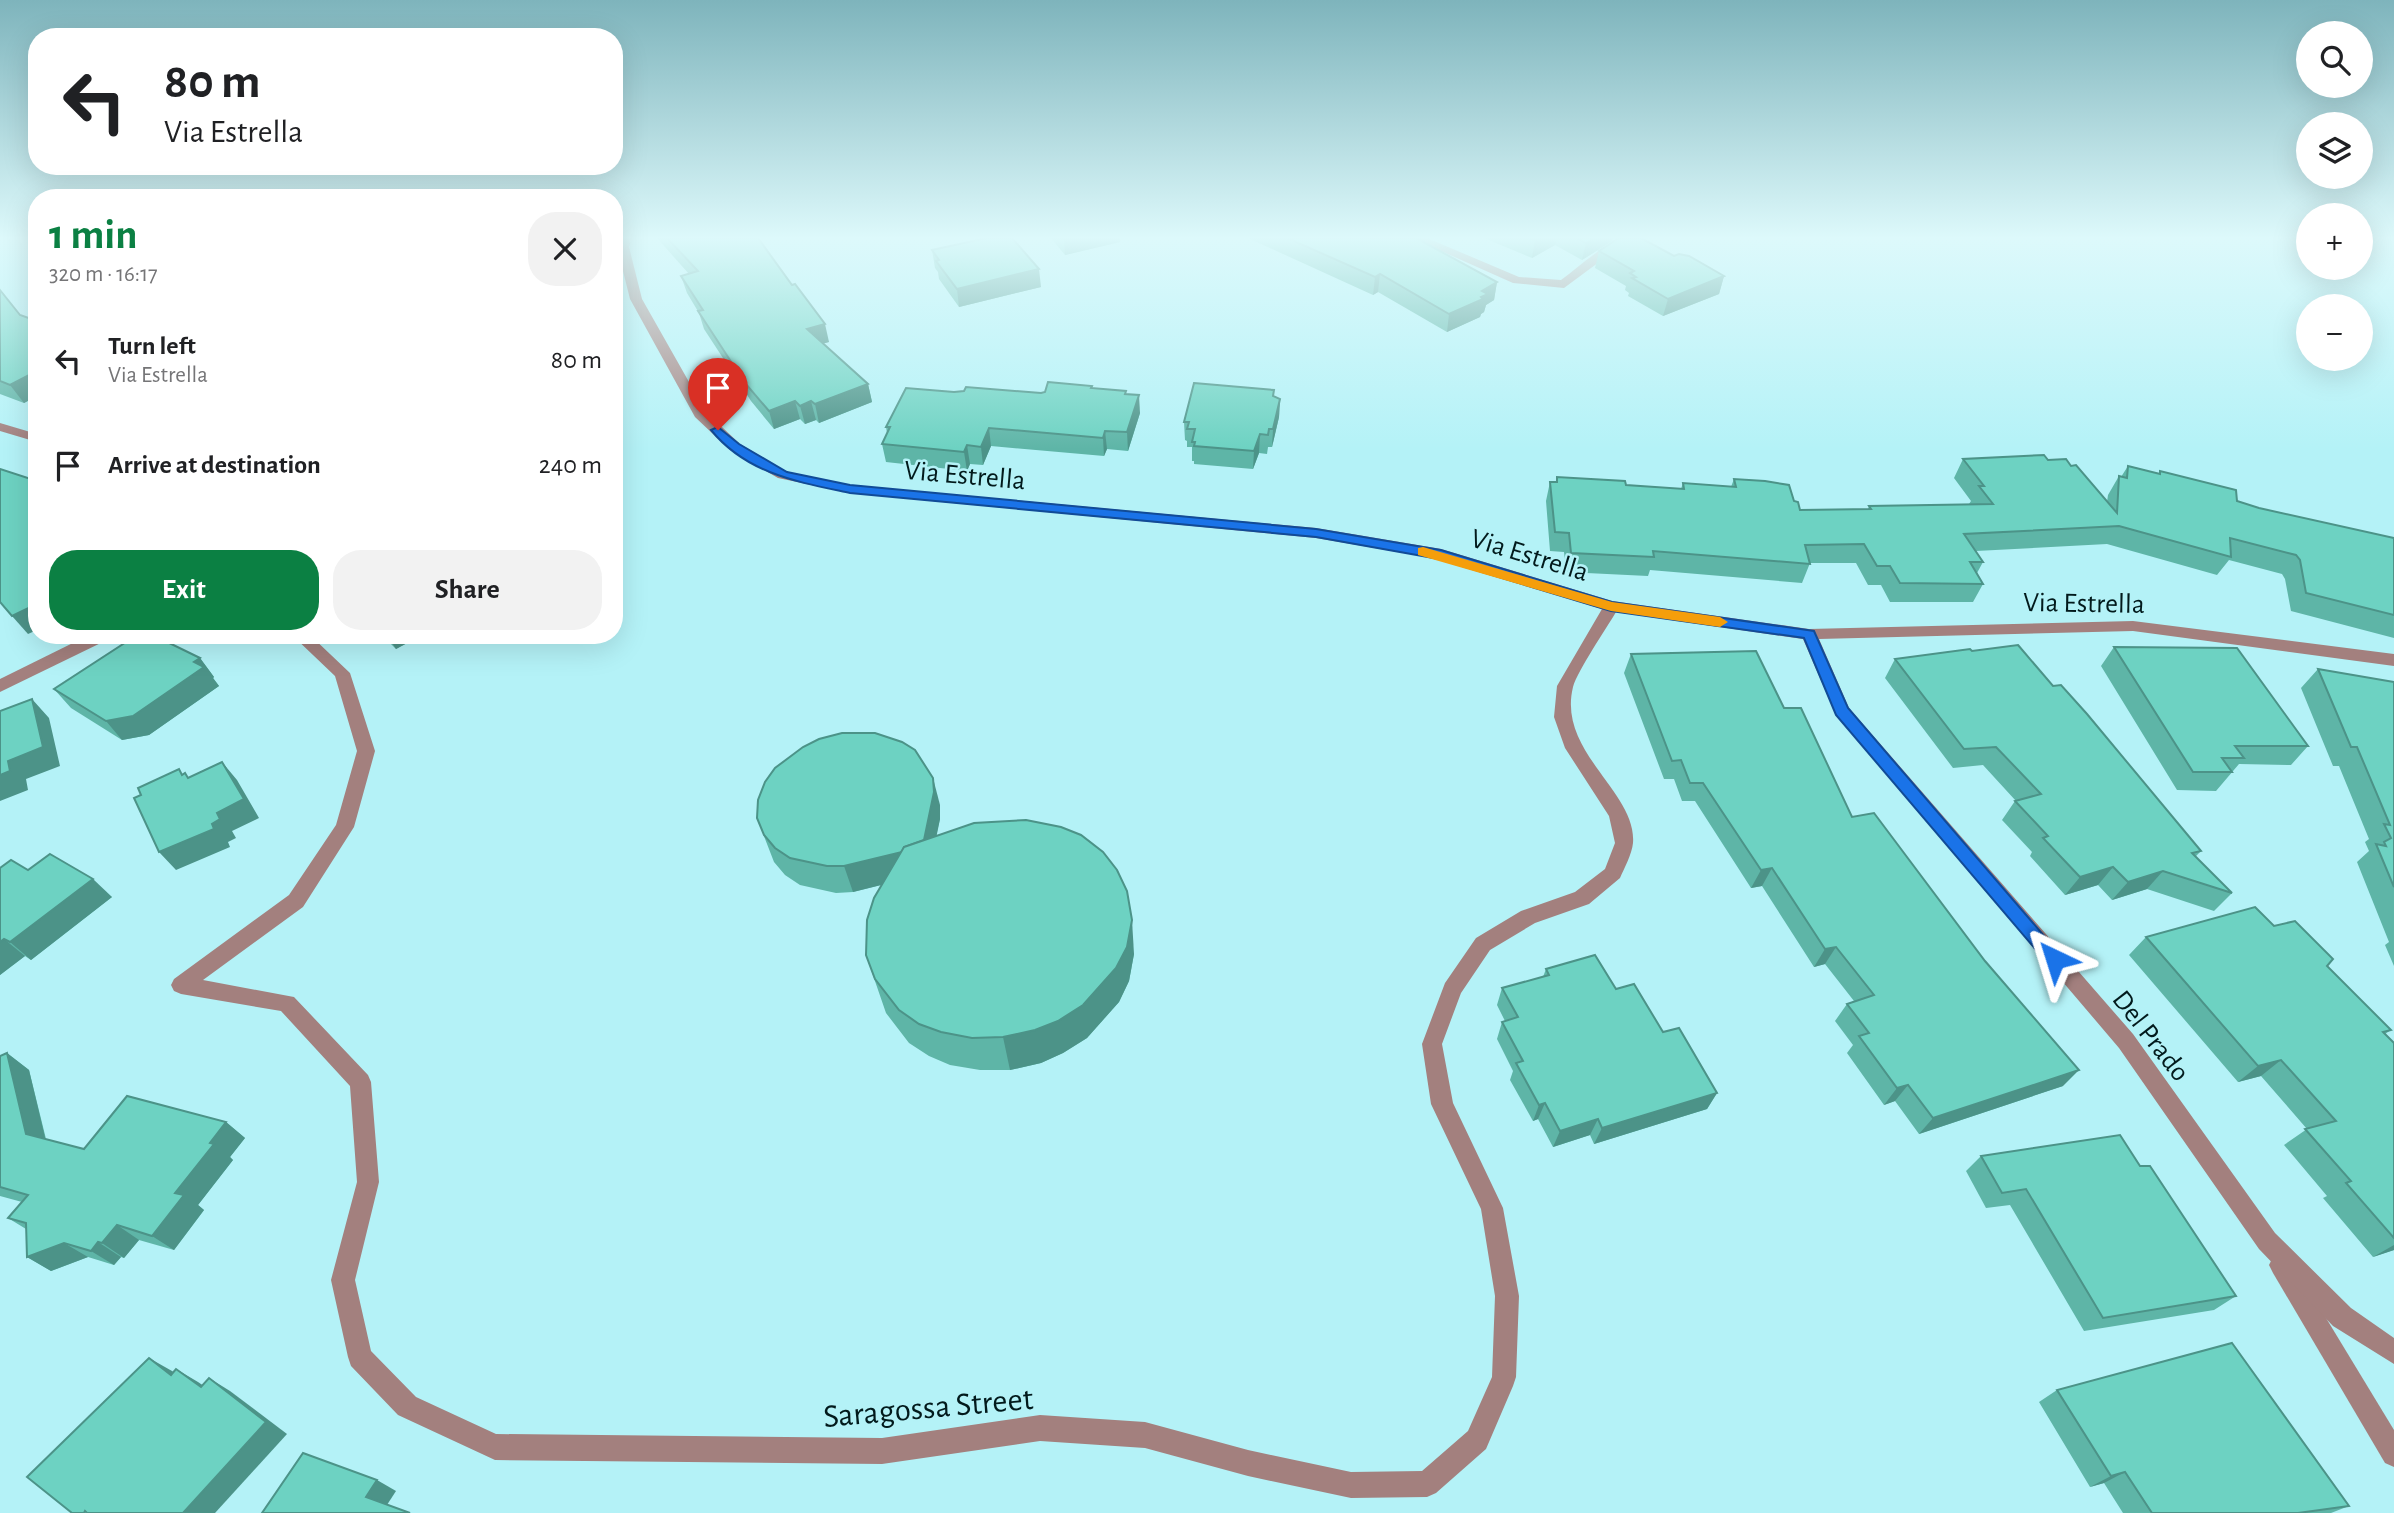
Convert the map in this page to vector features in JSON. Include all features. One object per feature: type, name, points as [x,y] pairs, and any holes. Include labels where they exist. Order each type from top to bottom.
[{"type":"street","name":"Via Estrella","points":[[641,309],[701,414],[734,447],[783,475],[850,489],[1316,533],[1441,554],[1611,606],[1809,634],[2133,626],[2394,660]]},
{"type":"street","points":[[0,427],[28,435]]},
{"type":"street","name":"Saragossa Street","points":[[310,644],[342,673],[366,751],[345,827],[296,901],[181,985],[287,1003],[360,1082],[368,1182],[344,1280],[360,1357],[407,1406],[495,1447],[882,1451],[1040,1428],[1145,1435],[1248,1463],[1351,1485],[1427,1484],[1476,1440],[1504,1377],[1507,1296],[1492,1208],[1442,1104],[1433,1044],[1452,989],[1483,944],[1528,917],[1582,898],[1613,873],[1624,844],[1618,815],[1574,748],[1563,717],[1565,686],[1611,606]]},
{"type":"street","name":"Del Prado","points":[[1809,634],[1842,711],[2126,1041],[2267,1241],[2342,1317],[2394,1352]]},
{"type":"street","points":[[0,686],[85,644]]},
{"type":"street","points":[[2267,1241],[2394,1454]]},
{"type":"building","points":[[0,309],[15,309],[20,315],[28,318],[28,376],[10,385],[0,381]]},
{"type":"building","points":[[813,309],[825,324],[807,329],[868,384],[815,404],[811,401],[800,406],[795,401],[769,411],[745,383],[698,311]]},
{"type":"building","points":[[1440,309],[1461,309],[1449,314]]},
{"type":"building","points":[[1048,382],[1092,386],[1091,388],[1139,395],[1127,432],[1105,431],[1103,438],[989,428],[981,447],[967,445],[964,452],[882,444],[890,427],[886,427],[906,388],[954,392],[964,391],[966,387],[1041,393],[1045,392]]},
{"type":"building","points":[[1194,383],[1274,390],[1273,396],[1280,399],[1273,429],[1269,429],[1268,435],[1260,434],[1254,451],[1194,446],[1195,442],[1192,442],[1195,429],[1187,429],[1189,422],[1184,422]]},
{"type":"building","points":[[2044,455],[2048,460],[2066,459],[2071,466],[2076,465],[2117,513],[2119,476],[2127,478],[2128,466],[2236,490],[2237,501],[2259,508],[2394,538],[2394,615],[2306,593],[2300,560],[2296,555],[2230,538],[2231,557],[2119,526],[1964,534],[1983,562],[1970,562],[1983,584],[1900,583],[1890,566],[1877,566],[1864,544],[1805,545],[1810,564],[1653,551],[1654,557],[1571,553],[1569,533],[1555,532],[1550,482],[1557,482],[1557,477],[1625,481],[1626,485],[1684,489],[1683,483],[1736,487],[1734,479],[1765,481],[1789,485],[1800,510],[1993,504],[1979,486],[1984,486],[1963,459]]},
{"type":"building","points":[[0,469],[28,478],[28,608],[12,616],[0,602]]},
{"type":"building","points":[[123,644],[171,644],[200,658],[194,662],[204,667],[133,716],[106,721],[54,689]]},
{"type":"building","points":[[2018,645],[2053,686],[2061,685],[2087,714],[2201,851],[2192,853],[2232,893],[2163,871],[2128,882],[2113,867],[2080,877],[2043,838],[2048,836],[2015,801],[2041,794],[1996,747],[1964,749],[1895,659]]},
{"type":"building","points":[[2114,647],[2237,648],[2308,746],[2235,746],[2244,758],[2222,758],[2232,772],[2193,772]]},
{"type":"building","points":[[1756,651],[1784,708],[1801,708],[1852,817],[1874,813],[1985,961],[2079,1070],[1933,1118],[1908,1085],[1897,1088],[1859,1036],[1869,1033],[1847,1004],[1874,995],[1836,947],[1825,949],[1772,868],[1761,870],[1703,783],[1690,783],[1681,760],[1672,761],[1631,654]]},
{"type":"building","points":[[2318,669],[2394,682],[2394,887],[2376,844],[2386,846],[2384,842],[2391,838],[2384,824],[2390,825],[2357,747],[2351,747]]},
{"type":"building","points":[[32,699],[43,747],[8,761],[10,771],[0,775],[0,711]]},
{"type":"building","points":[[842,733],[875,733],[902,742],[915,750],[933,778],[934,792],[924,840],[904,847],[902,852],[844,866],[827,866],[790,858],[775,848],[764,835],[757,818],[758,800],[765,782],[775,768],[803,747],[819,739]]},
{"type":"building","points":[[222,762],[244,799],[217,813],[220,819],[212,824],[214,829],[159,852],[134,798],[141,795],[138,788],[179,769],[182,775],[185,773],[188,778]]},
{"type":"building","points":[[1026,820],[1061,827],[1081,835],[1103,852],[1117,870],[1127,891],[1132,920],[1127,947],[1116,968],[1083,1005],[1058,1021],[1035,1030],[1003,1037],[972,1038],[941,1032],[919,1024],[899,1010],[875,979],[866,955],[867,920],[874,898],[904,847],[974,823]]},
{"type":"building","points":[[50,854],[93,879],[10,942],[4,939],[0,942],[0,868],[11,860],[28,870]]},
{"type":"building","points":[[2255,907],[2274,926],[2295,921],[2333,959],[2327,966],[2391,1030],[2383,1032],[2394,1043],[2394,1238],[2346,1183],[2351,1181],[2305,1129],[2336,1121],[2281,1060],[2258,1066],[2146,937]]},
{"type":"building","points":[[1595,955],[1616,989],[1634,984],[1663,1032],[1679,1028],[1717,1093],[1602,1128],[1598,1119],[1560,1131],[1545,1103],[1539,1105],[1516,1063],[1523,1061],[1502,1022],[1518,1017],[1502,988],[1549,975],[1546,969]]},
{"type":"building","points":[[7,1053],[26,1134],[84,1149],[127,1096],[226,1122],[210,1143],[214,1144],[175,1193],[184,1195],[152,1236],[117,1225],[102,1243],[98,1242],[91,1251],[64,1243],[27,1257],[26,1223],[8,1218],[28,1195],[0,1187],[0,1056]]},
{"type":"building","points":[[2120,1135],[2140,1166],[2150,1166],[2236,1296],[2103,1318],[2026,1189],[2002,1193],[1981,1156]]},
{"type":"building","points":[[2232,1343],[2349,1506],[2298,1513],[2152,1513],[2125,1472],[2111,1476],[2057,1390]]},
{"type":"building","points":[[149,1358],[171,1375],[176,1369],[201,1387],[209,1378],[266,1422],[183,1513],[72,1513],[27,1477]]},
{"type":"building","points":[[303,1453],[377,1480],[366,1497],[410,1513],[262,1513]]},
{"type":"slow traffic","points":[[1423,551],[1441,554],[1611,606],[1720,622]]},
{"type":"route","points":[[718,430],[734,447],[783,475],[850,489],[1316,533],[1441,554],[1611,606],[1809,634],[1842,711],[2055,959]]}]
